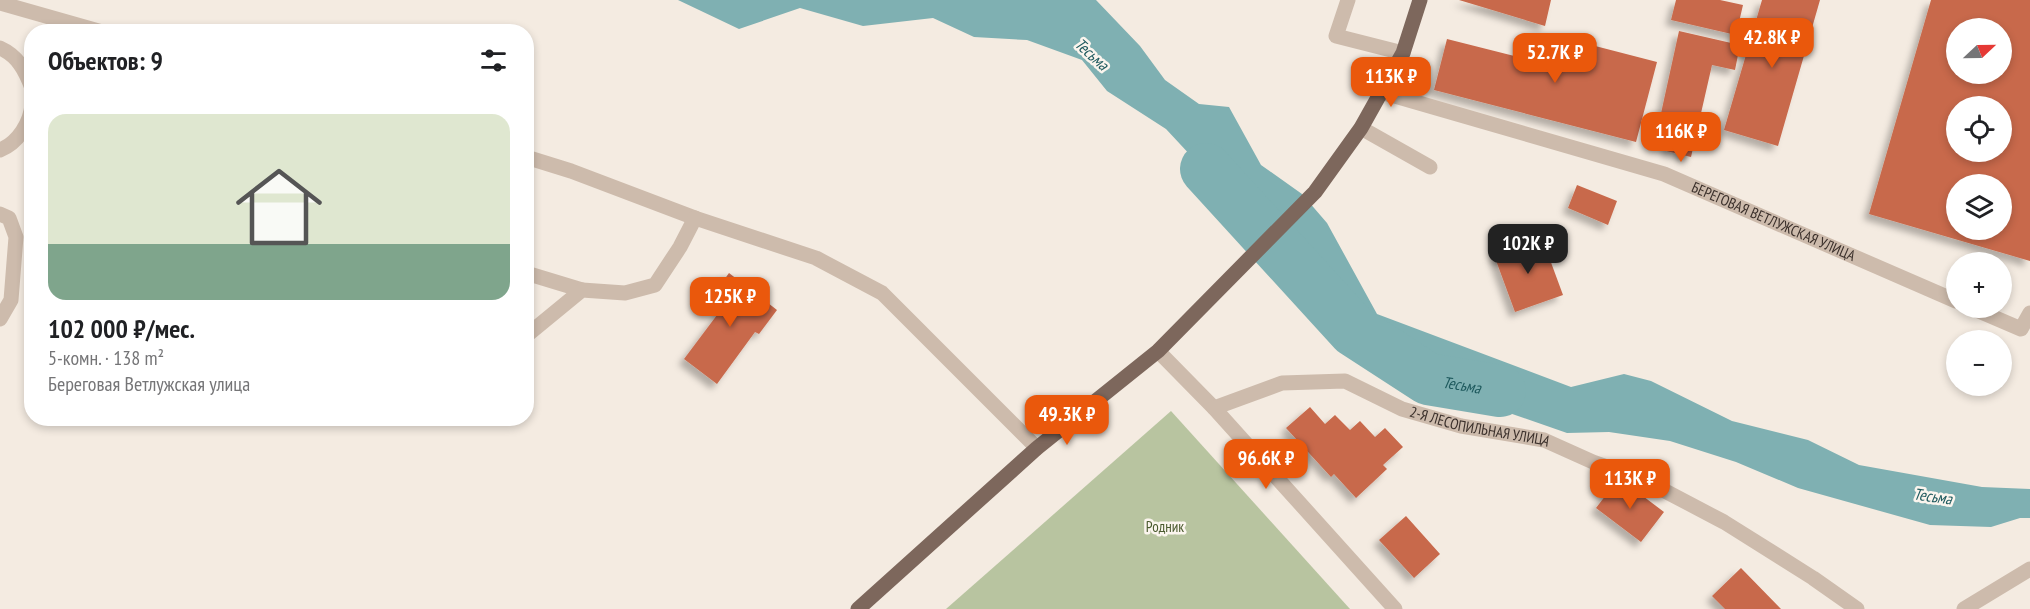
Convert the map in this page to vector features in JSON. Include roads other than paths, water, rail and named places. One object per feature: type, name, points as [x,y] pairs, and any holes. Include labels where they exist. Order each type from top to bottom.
[{"type":"main road","points":[[858,609],[1037,448],[1158,351],[1315,192],[1361,128],[1403,53],[1420,0]]},
{"type":"street","points":[[1348,0],[1336,36],[1403,53]]},
{"type":"street","points":[[0,3],[74,24]]},
{"type":"street","points":[[0,48],[10,52],[24,68]]},
{"type":"street","name":"БЕРЕГОВАЯ ВЕТЛУЖСКАЯ УЛИЦА","points":[[1381,92],[1664,174],[1946,297]]},
{"type":"street","points":[[1361,128],[1430,167]]},
{"type":"street","points":[[0,150],[22,133],[24,129]]},
{"type":"street","points":[[534,159],[571,171],[695,218],[816,258],[882,293],[1037,448]]},
{"type":"street","points":[[0,214],[9,218],[16,237],[11,300],[0,319]]},
{"type":"street","points":[[534,275],[582,290],[625,293],[655,285],[680,247],[695,218]]},
{"type":"street","points":[[534,329],[582,290]]},
{"type":"street","points":[[1996,318],[2022,329],[2030,313]]},
{"type":"street","points":[[1158,351],[1214,408],[1395,609]]},
{"type":"street","name":"2-Я ЛЕСОПИЛЬНАЯ УЛИЦА","points":[[1214,408],[1282,383],[1345,381],[1402,409],[1451,424],[1544,440],[1593,462],[1644,480],[1724,522],[1813,578],[1857,609]]},
{"type":"street","points":[[1965,609],[2030,568]]},
{"type":"water","points":[[678,0],[1096,0],[1140,46],[1165,80],[1199,104],[1229,107],[1261,165],[1302,194],[1327,223],[1377,314],[1571,387],[1624,374],[1651,381],[1732,421],[1808,440],[1859,465],[1982,487],[2030,489],[2030,518],[2020,518],[1991,527],[1930,525],[1798,488],[1736,462],[1670,441],[1609,432],[1567,433],[1489,406],[1456,404],[1427,377],[1407,365],[1387,359],[1329,301],[1305,269],[1260,226],[1215,190],[1193,158],[1166,129],[1107,91],[1082,60],[1027,40],[974,37],[933,18],[863,26],[800,8],[739,29]]},
{"type":"waterway","name":"Тесьма","points":[[1206,169],[1354,331],[1428,379],[1500,391]]},
{"type":"park label","name":"Родник","points":[[1165,527]]}]
